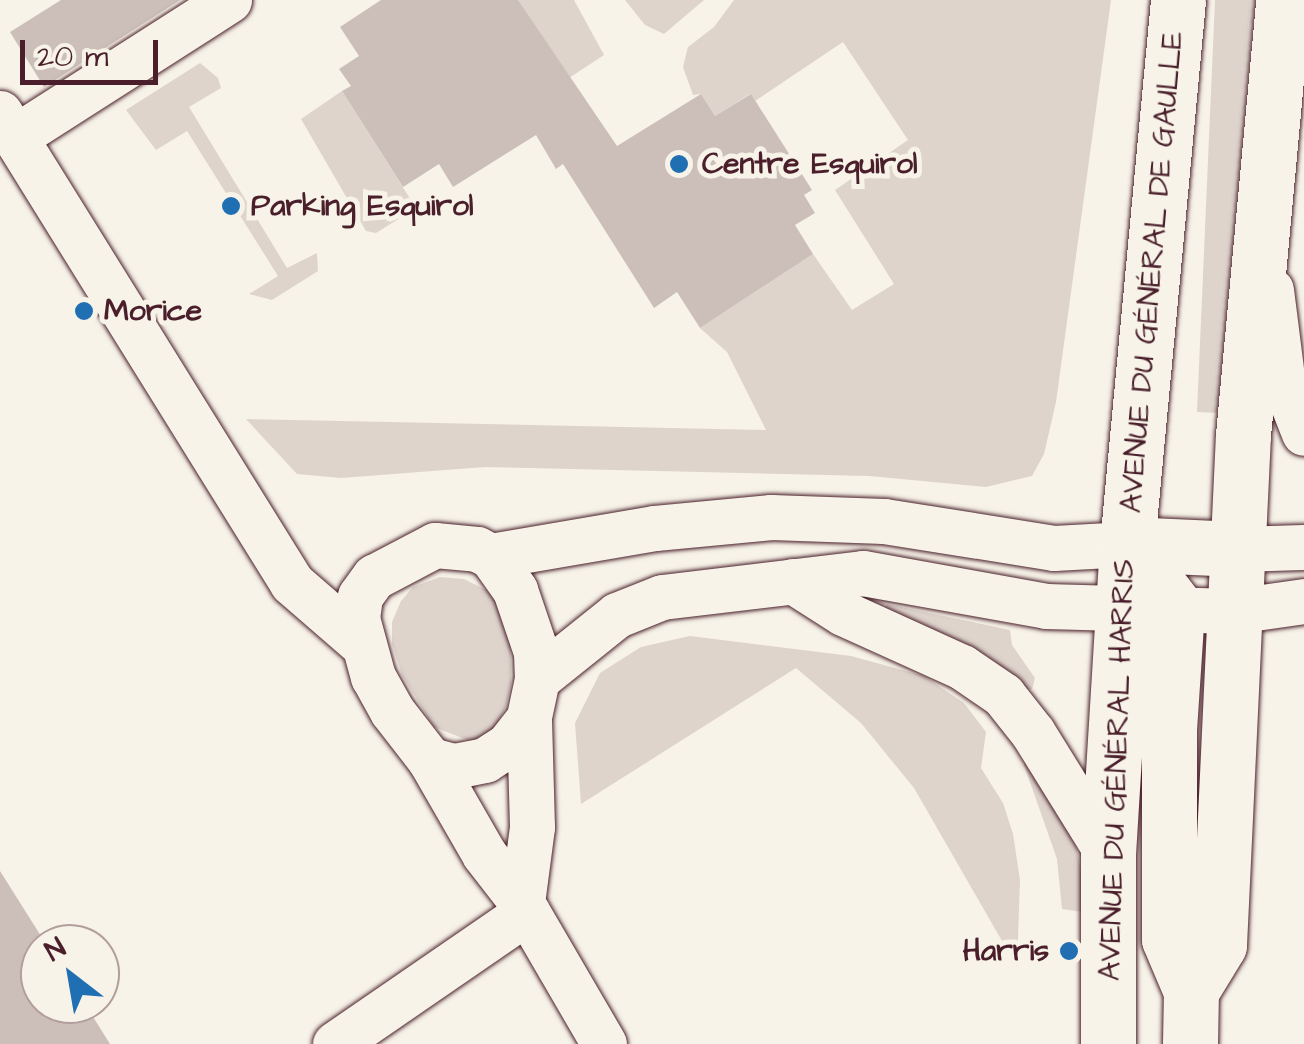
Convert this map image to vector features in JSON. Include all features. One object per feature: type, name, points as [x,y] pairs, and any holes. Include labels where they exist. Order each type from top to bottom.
[{"type":"main road","name":"AVENUE DU GÉNÉRAL DE GAULLE","points":[[1127,544],[1178,0]]},
{"type":"main road","points":[[1127,544],[1236,549],[1283,0]]},
{"type":"main road","name":"AVENUE DU GÉNÉRAL HARRIS","points":[[1108,1044],[1108,854],[1127,544]]},
{"type":"main road","name":"AVENUE DU GÉNÉRAL HARRIS","points":[[1127,544],[1177,610],[1169,730],[1169,939],[1191,1018]]},
{"type":"main road","name":"AVENUE DU GÉNÉRAL HARRIS","points":[[1191,1018],[1219,945],[1236,549]]},
{"type":"street","points":[[228,0],[8,125],[292,583],[360,642],[392,711],[430,760],[484,854],[525,908],[604,1044]]},
{"type":"street","points":[[1264,231],[1282,377],[1304,433]]},
{"type":"street","points":[[491,556],[656,528],[771,517],[884,522],[1054,548],[1127,544]]},
{"type":"street","points":[[335,1044],[525,908],[532,827],[536,652],[515,590],[491,556],[477,549],[435,545],[374,576],[360,596],[360,642]]},
{"type":"street","points":[[1236,549],[1304,546]]},
{"type":"street","points":[[430,760],[454,766],[485,760],[508,746],[533,698],[617,615],[662,596],[863,573],[1046,606],[1234,611],[1304,601]]},
{"type":"street","points":[[793,581],[844,613],[962,667],[1003,695],[1034,732],[1108,854]]},
{"type":"shaded area","points":[[518,0],[574,0],[604,55],[569,78]]},
{"type":"shaded area","points":[[625,0],[704,0],[664,34],[645,25]]},
{"type":"shaded area","points":[[734,0],[1111,0],[1056,402],[1044,454],[1032,476],[986,487],[869,476],[485,467],[341,478],[297,474],[246,419],[766,430],[727,352],[700,328],[813,254],[852,310],[894,284],[835,190],[908,140],[843,42],[755,101],[750,94],[715,116],[701,94],[693,95],[683,67],[688,47],[714,27]]},
{"type":"shaded area","points":[[1215,0],[1255,0],[1217,413],[1197,412]]},
{"type":"shaded area","points":[[200,63],[218,78],[221,88],[189,107],[287,268],[317,253],[318,271],[272,300],[249,294],[278,276],[187,131],[156,150],[126,110]]},
{"type":"shaded area","points":[[342,91],[416,208],[376,233],[366,231],[301,119]]},
{"type":"shaded area","points":[[440,577],[464,579],[486,590],[502,603],[510,618],[511,683],[506,706],[497,725],[475,743],[434,727],[402,675],[392,644],[392,622],[401,601],[413,587]]},
{"type":"shaded area","points":[[887,604],[1010,630],[1012,645],[1035,678],[1032,689],[1023,689],[885,608]]},
{"type":"shaded area","points":[[690,636],[851,656],[924,676],[964,703],[986,732],[981,768],[1003,803],[1013,834],[1020,880],[1017,967],[914,788],[861,723],[796,668],[581,804],[575,723],[600,673],[641,647]]},
{"type":"shaded area","points":[[1025,753],[1076,846],[1085,894],[1083,912],[1062,909],[1057,859],[1024,765]]},
{"type":"building","points":[[61,0],[180,0],[44,87],[10,32]]},
{"type":"building","name":"Centre Esquirol","points":[[381,0],[518,0],[617,146],[701,94],[715,116],[751,94],[812,190],[804,195],[815,213],[795,225],[813,254],[700,328],[677,292],[654,308],[563,164],[556,169],[536,135],[453,187],[439,164],[403,187],[342,91],[351,86],[339,69],[359,56],[340,27]]},
{"type":"building","points":[[0,871],[33,924],[20,924],[20,1024],[98,1024],[110,1044],[0,1044]]},
{"type":"place","name":"Centre Esquirol","points":[[679,164]]},
{"type":"place","name":"Parking Esquirol","points":[[231,206]]},
{"type":"place","name":"Morice","points":[[84,311]]},
{"type":"place","name":"Harris","points":[[1069,951]]}]
